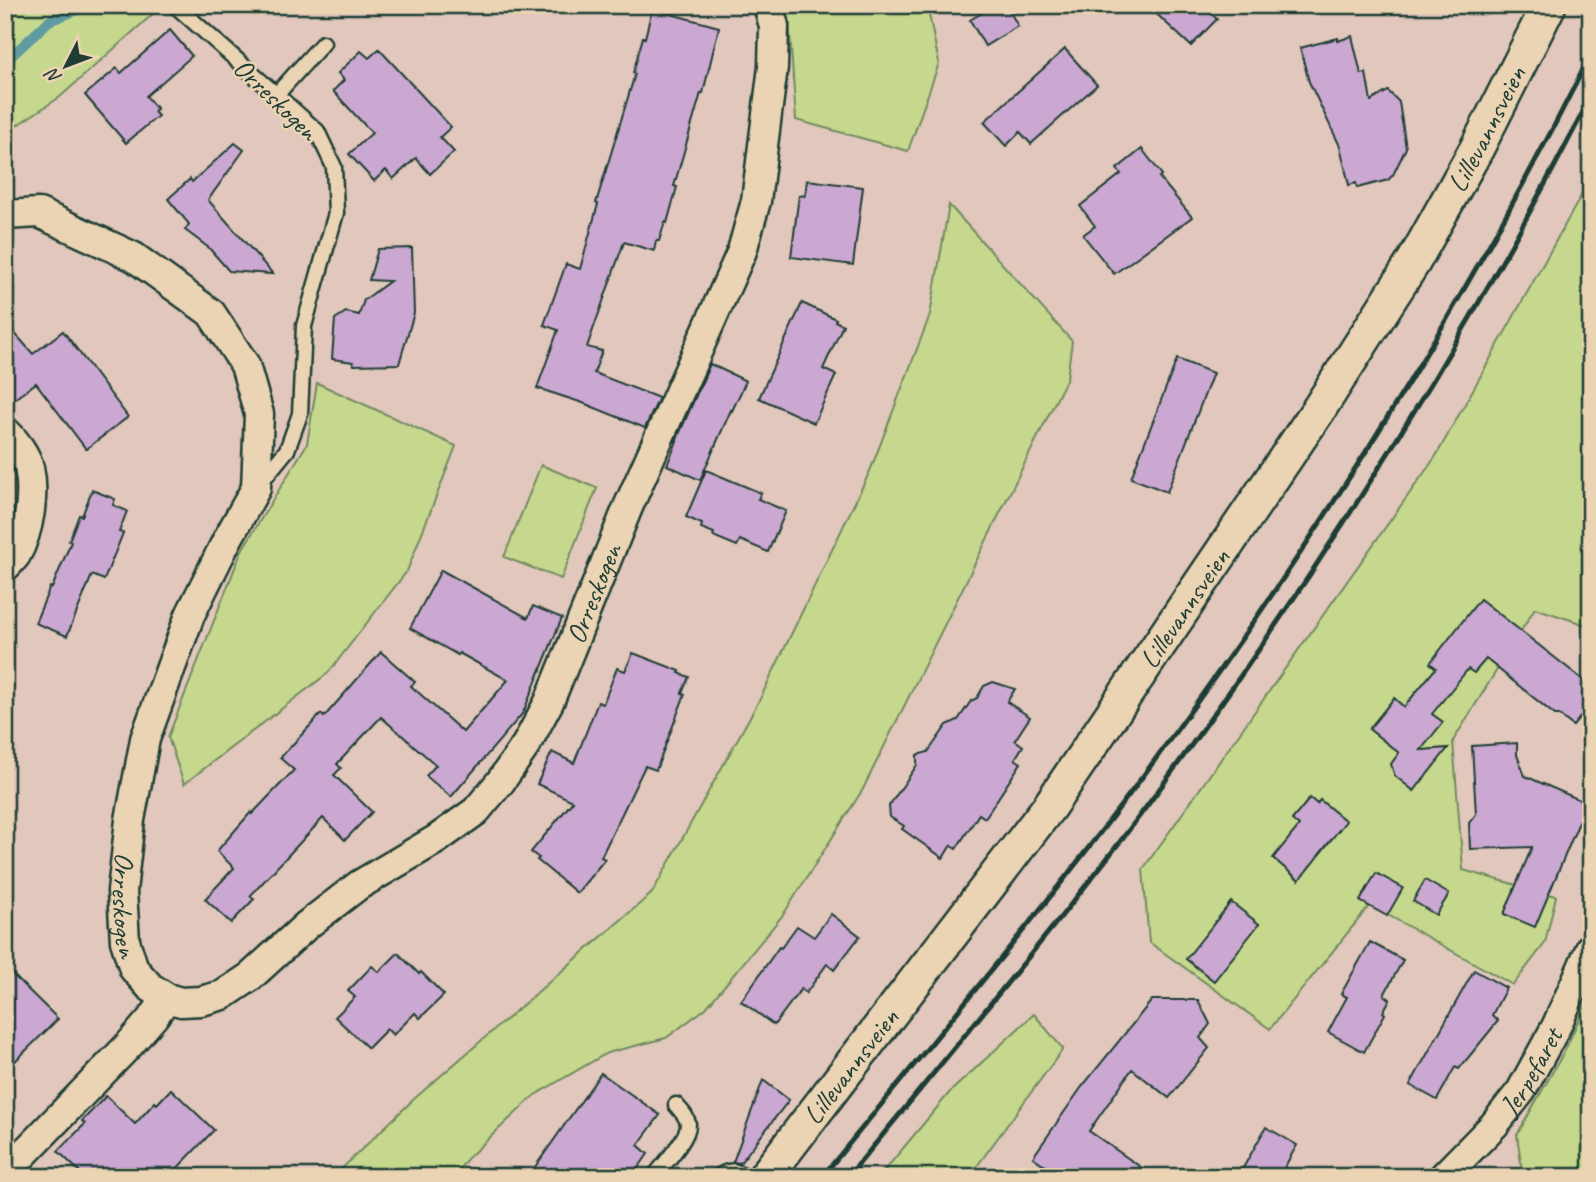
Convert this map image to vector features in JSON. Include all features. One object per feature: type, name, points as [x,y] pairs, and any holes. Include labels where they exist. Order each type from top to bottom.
[{"type":"street","name":"Orreskogen","points":[[5,215],[39,213],[134,257],[211,313],[245,365],[259,414],[256,488],[190,615],[145,739],[130,820],[122,891],[125,941],[134,970],[150,987],[167,998],[181,1002],[201,1001],[223,995],[250,977],[307,925],[359,885],[437,839],[476,811],[526,745],[549,702],[628,507],[742,251],[756,201],[773,67],[774,26],[768,5]]},
{"type":"street","name":"Lillevannsveien","points":[[765,1177],[1049,807],[1319,409],[1414,261],[1477,148],[1549,5]]},
{"type":"street","points":[[5,431],[13,438],[29,467],[32,500],[16,555],[5,567]]},
{"type":"street","name":"Jerpefaret","points":[[1443,1177],[1494,1125],[1521,1091],[1556,1027],[1591,947]]},
{"type":"street","points":[[5,1173],[129,1045],[167,998]]},
{"type":"lane","name":"Orreskogen","points":[[177,7],[317,131],[334,167],[336,213],[303,326],[300,414],[286,450],[256,488]]},
{"type":"lane","points":[[276,95],[323,43]]},
{"type":"lane","points":[[654,1177],[686,1135],[688,1124],[676,1105]]},
{"type":"lane","points":[[718,1177],[735,1171],[745,1177]]},
{"type":"green space","points":[[5,5],[163,5],[60,97],[5,133]]},
{"type":"green space","points":[[788,5],[927,5],[939,63],[908,151],[796,120]]},
{"type":"green space","points":[[1591,178],[1591,451],[1585,520],[1586,625],[1535,608],[1453,741],[1463,870],[1556,896],[1545,943],[1513,985],[1370,905],[1270,1029],[1149,942],[1143,869],[1436,456]]},
{"type":"green space","points":[[949,205],[1072,341],[1067,378],[863,789],[783,915],[706,1008],[666,1038],[607,1053],[535,1095],[468,1158],[453,1177],[333,1177],[414,1099],[652,893],[761,697],[870,471],[930,315]]},
{"type":"green space","points":[[317,383],[456,446],[407,571],[328,673],[184,784],[168,737],[242,550],[307,444]]},
{"type":"green space","points":[[541,465],[597,488],[561,579],[504,557]]},
{"type":"green space","points":[[5,472],[11,479],[8,519],[5,523]]},
{"type":"green space","points":[[1591,993],[1591,1177],[1523,1177],[1517,1135],[1565,1050]]},
{"type":"green space","points":[[1034,1014],[1063,1049],[969,1177],[879,1177],[950,1092]]},
{"type":"building","points":[[995,5],[1006,5],[1018,26],[985,46],[970,20]]},
{"type":"building","points":[[1147,5],[1202,5],[1217,19],[1191,46]]},
{"type":"building","points":[[652,9],[719,27],[703,93],[674,186],[677,187],[667,223],[665,222],[659,241],[656,241],[654,251],[624,242],[587,347],[602,351],[594,373],[659,398],[645,428],[537,388],[558,330],[544,325],[566,264],[580,269],[598,204],[596,203]]},
{"type":"building","points":[[170,30],[192,56],[146,96],[157,109],[154,112],[158,116],[126,143],[85,95],[117,68],[121,73]]},
{"type":"building","points":[[1352,36],[1361,74],[1366,73],[1371,101],[1388,91],[1399,102],[1406,148],[1388,180],[1357,188],[1356,183],[1349,185],[1340,146],[1309,82],[1300,48]]},
{"type":"building","points":[[379,49],[451,127],[440,137],[454,152],[430,174],[416,158],[393,179],[386,170],[374,181],[349,154],[372,133],[333,91],[344,80],[338,73],[361,51],[369,58]]},
{"type":"building","points":[[1065,49],[1097,85],[1031,144],[1020,132],[1006,146],[984,122]]},
{"type":"building","points":[[235,143],[244,150],[208,200],[273,274],[229,271],[209,248],[185,230],[189,224],[168,199],[190,179],[192,182]]},
{"type":"building","points":[[1142,149],[1162,175],[1159,177],[1192,217],[1114,274],[1083,235],[1095,226],[1080,206],[1121,174],[1117,169]]},
{"type":"building","points":[[807,180],[863,187],[853,265],[791,257],[799,195],[805,196]]},
{"type":"building","points":[[412,248],[414,313],[399,364],[354,365],[353,362],[332,359],[335,319],[346,312],[359,315],[364,300],[390,281],[369,280],[378,249]]},
{"type":"building","points":[[802,303],[843,325],[823,369],[836,375],[814,423],[759,398]]},
{"type":"building","points":[[5,322],[33,354],[63,331],[128,417],[86,449],[36,383],[5,406]]},
{"type":"building","points":[[1177,359],[1213,373],[1167,492],[1131,478]]},
{"type":"building","points":[[710,364],[746,381],[700,480],[667,465]]},
{"type":"building","points":[[706,470],[761,493],[758,499],[786,511],[768,552],[740,540],[737,546],[713,536],[714,533],[701,528],[702,524],[686,517]]},
{"type":"building","points":[[92,490],[115,499],[113,505],[127,511],[119,532],[123,533],[104,580],[92,575],[67,636],[35,623],[71,542],[69,541],[79,515],[82,516]]},
{"type":"building","points":[[441,570],[528,618],[533,606],[562,618],[523,713],[451,797],[426,776],[436,765],[381,717],[337,764],[341,768],[334,775],[372,812],[345,840],[323,818],[250,896],[254,899],[231,923],[205,899],[234,868],[217,851],[251,812],[252,814],[294,770],[280,758],[321,714],[324,717],[381,652],[415,682],[411,686],[463,732],[508,680],[410,628]]},
{"type":"building","points":[[1480,599],[1591,686],[1591,704],[1573,726],[1555,715],[1486,659],[1474,673],[1468,669],[1432,714],[1443,722],[1421,750],[1448,748],[1414,791],[1395,776],[1391,764],[1399,753],[1369,729],[1394,698],[1404,707],[1436,668],[1430,663]]},
{"type":"building","points":[[633,653],[689,677],[656,770],[645,766],[601,857],[605,859],[577,893],[531,852],[573,801],[537,784],[552,752],[574,763],[598,702],[603,704],[617,668],[625,671]]},
{"type":"building","points":[[993,682],[1015,689],[1007,702],[1030,717],[1015,740],[1023,746],[1015,759],[1021,763],[985,818],[979,814],[956,849],[951,845],[943,858],[902,829],[904,826],[890,817],[889,806],[917,765],[917,755],[928,752],[947,725],[958,720],[984,686]]},
{"type":"building","points":[[1517,743],[1517,755],[1525,776],[1587,803],[1535,927],[1504,914],[1532,847],[1470,849],[1469,823],[1476,814],[1472,746]]},
{"type":"building","points":[[1310,798],[1317,804],[1320,800],[1346,821],[1299,880],[1273,858],[1299,826],[1292,820]]},
{"type":"building","points":[[1376,873],[1403,888],[1387,916],[1360,901]]},
{"type":"building","points":[[1425,880],[1449,894],[1436,915],[1413,901]]},
{"type":"building","points":[[1231,902],[1259,924],[1214,981],[1186,959]]},
{"type":"building","points":[[831,914],[860,936],[834,970],[827,964],[806,993],[801,989],[774,1025],[741,1001],[797,926],[814,937]]},
{"type":"building","points":[[1370,942],[1403,960],[1384,995],[1390,999],[1383,1012],[1385,1014],[1364,1052],[1328,1032],[1347,997],[1341,994]]},
{"type":"building","points":[[398,953],[444,995],[420,1018],[415,1013],[393,1035],[387,1029],[368,1048],[335,1017],[355,997],[348,991],[372,966],[379,972]]},
{"type":"building","points":[[5,967],[58,1019],[5,1071]]},
{"type":"building","points":[[1474,970],[1506,988],[1492,1015],[1498,1021],[1459,1069],[1455,1067],[1437,1100],[1410,1085]]},
{"type":"building","points":[[1152,1000],[1198,1000],[1210,1024],[1200,1038],[1209,1048],[1169,1098],[1132,1069],[1089,1131],[1155,1177],[1061,1177],[1033,1157],[1081,1088]]},
{"type":"building","points":[[601,1073],[660,1115],[638,1145],[648,1154],[632,1177],[528,1177]]},
{"type":"building","points":[[763,1080],[789,1100],[740,1163],[733,1162]]},
{"type":"building","points":[[171,1089],[214,1130],[169,1177],[85,1177],[58,1151],[85,1124],[82,1121],[106,1096],[135,1124]]},
{"type":"building","points":[[1266,1127],[1297,1145],[1279,1177],[1238,1177]]},
{"type":"waterway","points":[[5,62],[49,21],[90,5]]},
{"type":"railway","points":[[822,1177],[1078,861],[1220,670],[1335,500],[1390,413],[1495,236],[1591,54]]},
{"type":"railway","points":[[848,1177],[1113,851],[1239,678],[1334,538],[1425,394],[1510,247],[1591,97]]}]
